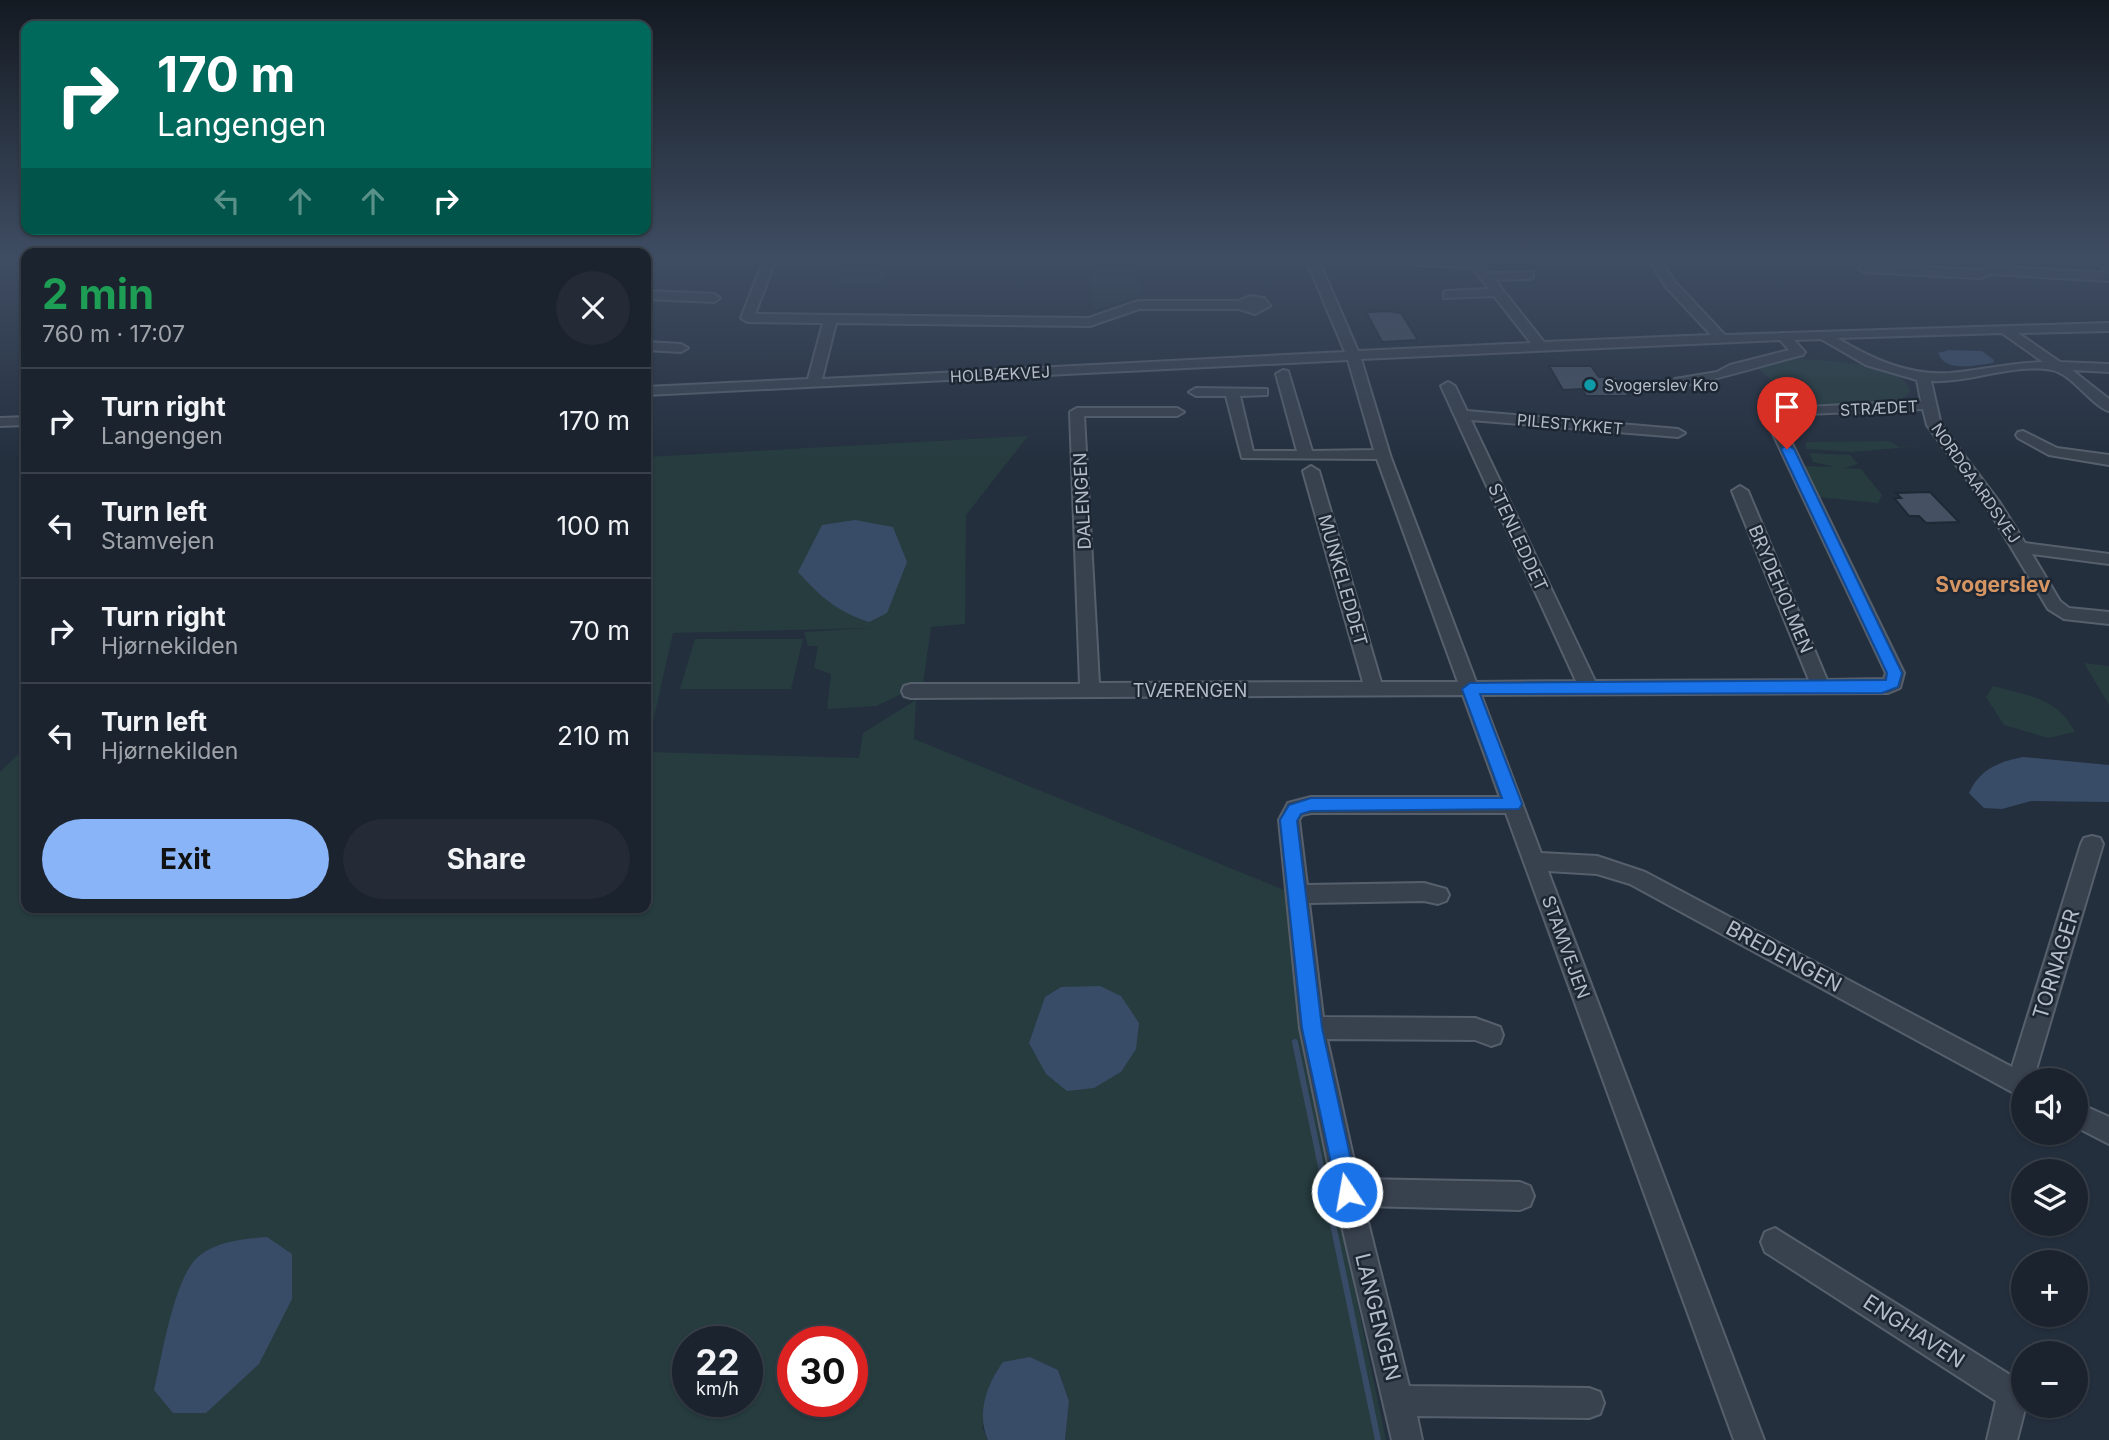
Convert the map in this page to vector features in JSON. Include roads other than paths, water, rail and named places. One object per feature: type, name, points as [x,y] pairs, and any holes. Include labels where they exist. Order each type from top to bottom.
[{"type":"street","points":[[814,383],[828,326]]},
{"type":"street","name":"STAMVEJEN","points":[[1341,326],[1353,354],[1383,454],[1749,1440]]},
{"type":"street","points":[[1525,326],[1539,345]]},
{"type":"street","points":[[1710,326],[1721,338]]},
{"type":"street","name":"HOLBÆKVEJ","points":[[651,391],[1539,345],[1782,335],[2109,327]]},
{"type":"street","points":[[2004,329],[2096,393],[2109,407]]},
{"type":"street","points":[[1822,334],[1866,358],[1892,369],[1923,377],[1941,378],[2018,367],[2109,368]]},
{"type":"street","points":[[1680,382],[1721,375],[1735,368],[1798,352],[1782,335]]},
{"type":"street","points":[[651,346],[681,348]]},
{"type":"street","points":[[1283,374],[1309,463]]},
{"type":"street","name":"NORDGAARDSVEJ","points":[[1923,377],[1934,425],[1994,506],[2054,605],[2064,613],[2109,618]]},
{"type":"street","name":"STENLEDDET","points":[[1448,386],[1589,688]]},
{"type":"street","points":[[1196,392],[1262,391]]},
{"type":"street","points":[[1232,392],[1247,456],[1309,463],[1383,454]]},
{"type":"street","name":"STRÆDET","points":[[1781,415],[1928,405]]},
{"type":"street","name":"DALENGEN","points":[[1090,690],[1077,412],[1177,412]]},
{"type":"street","name":"PILESTYKKET","points":[[1461,415],[1678,433]]},
{"type":"street","name":"TVÆRENGEN","points":[[911,691],[1882,688],[1893,683],[1895,673],[1781,415]]},
{"type":"street","points":[[0,422],[21,421]]},
{"type":"street","points":[[2023,435],[2054,452],[2097,456],[2109,460]]},
{"type":"street","name":"MUNKELEDDET","points":[[1309,463],[1374,689]]},
{"type":"street","name":"BRYDEHOLMEN","points":[[1740,491],[1821,687]]},
{"type":"street","name":"NORDGAARDSVEJ","points":[[2021,548],[2109,559]]},
{"type":"street","name":"LANGENGEN","points":[[1407,1440],[1347,1192],[1312,1028],[1289,820],[1295,809],[1311,805],[1513,804]]},
{"type":"street","name":"TORNAGER","points":[[2026,1068],[2092,844]]},
{"type":"street","name":"BREDENGEN","points":[[1534,861],[1597,865],[1637,878],[2011,1080]]},
{"type":"street","points":[[1298,894],[1424,892],[1438,895]]},
{"type":"street","points":[[1312,1028],[1475,1029],[1491,1035]]},
{"type":"street","points":[[2088,1120],[2109,1131]]},
{"type":"street","points":[[1347,1192],[1520,1196]]},
{"type":"street","name":"ENGHAVEN","points":[[1775,1242],[2013,1394],[2002,1440]]},
{"type":"street","name":"LANGENGEN","points":[[1398,1401],[1589,1403]]},
{"type":"water","points":[[1949,350],[1982,351],[1994,360],[1993,363],[1978,365],[1954,365],[1947,363],[1938,353]]},
{"type":"water","points":[[855,520],[893,527],[907,562],[887,613],[869,622],[830,602],[798,572],[822,525]]},
{"type":"water","points":[[2023,757],[2109,765],[2109,802],[2031,801],[2002,809],[1984,808],[1969,793],[1984,772],[2006,761]]},
{"type":"water","points":[[1100,986],[1121,996],[1139,1023],[1136,1049],[1121,1072],[1094,1088],[1067,1091],[1046,1074],[1029,1043],[1045,997],[1061,987]]},
{"type":"water","points":[[267,1237],[292,1254],[292,1299],[259,1364],[206,1413],[173,1413],[154,1390],[170,1318],[190,1266],[199,1256],[214,1247]]},
{"type":"water","points":[[1030,1357],[1058,1370],[1069,1401],[1065,1440],[988,1440],[983,1409],[992,1380],[1003,1362]]},
{"type":"waterway","points":[[1295,1042],[1378,1440]]},
{"type":"place","name":"Svogerslev Kro","points":[[1590,385]]},
{"type":"district","name":"Svogerslev","points":[[1993,584]]}]
